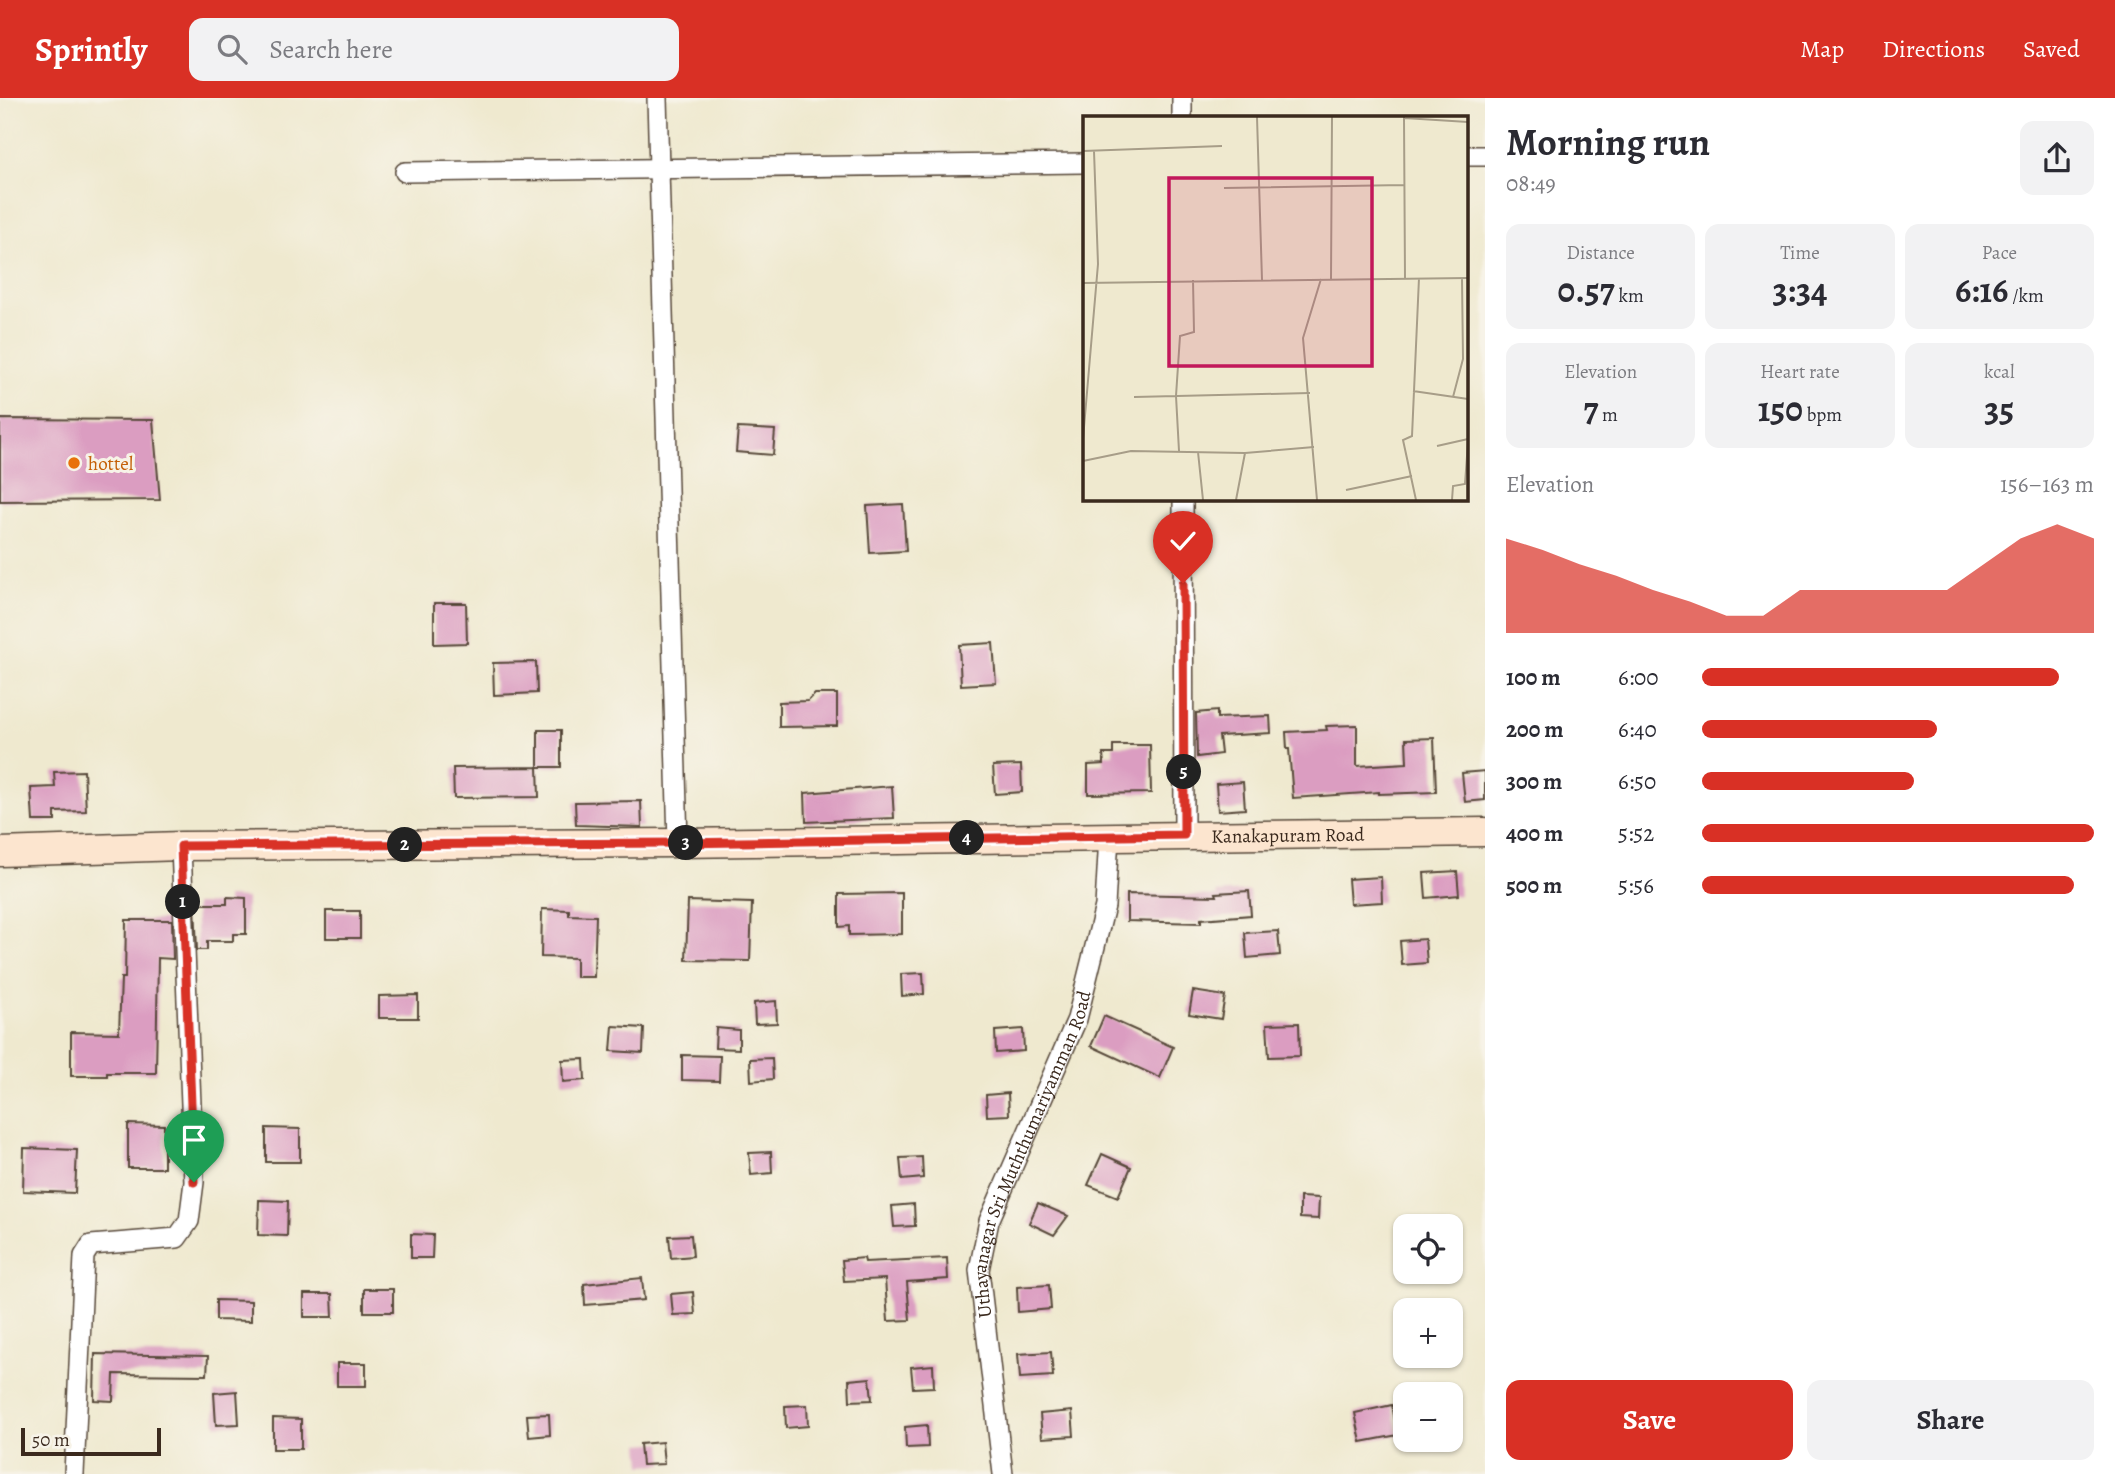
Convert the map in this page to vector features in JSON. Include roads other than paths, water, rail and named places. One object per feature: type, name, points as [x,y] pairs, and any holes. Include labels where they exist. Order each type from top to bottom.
[{"type":"street","points":[[657,98],[678,843]]},
{"type":"street","points":[[1182,98],[1182,116]]},
{"type":"street","points":[[405,172],[1083,163]]},
{"type":"street","points":[[1182,500],[1184,835]]},
{"type":"street","name":"Kanakapuram Road","points":[[0,852],[181,846],[678,843],[1485,832]]},
{"type":"street","name":"Uthayanagar Sri Muththumariyamman Road","points":[[1003,1474],[979,1270],[989,1221],[1077,1019],[1105,906],[1109,836]]},
{"type":"street","points":[[74,1474],[84,1256],[91,1245],[177,1238],[189,1221],[194,1182],[181,846]]},
{"type":"place","name":"hottel","points":[[74,463]]}]
